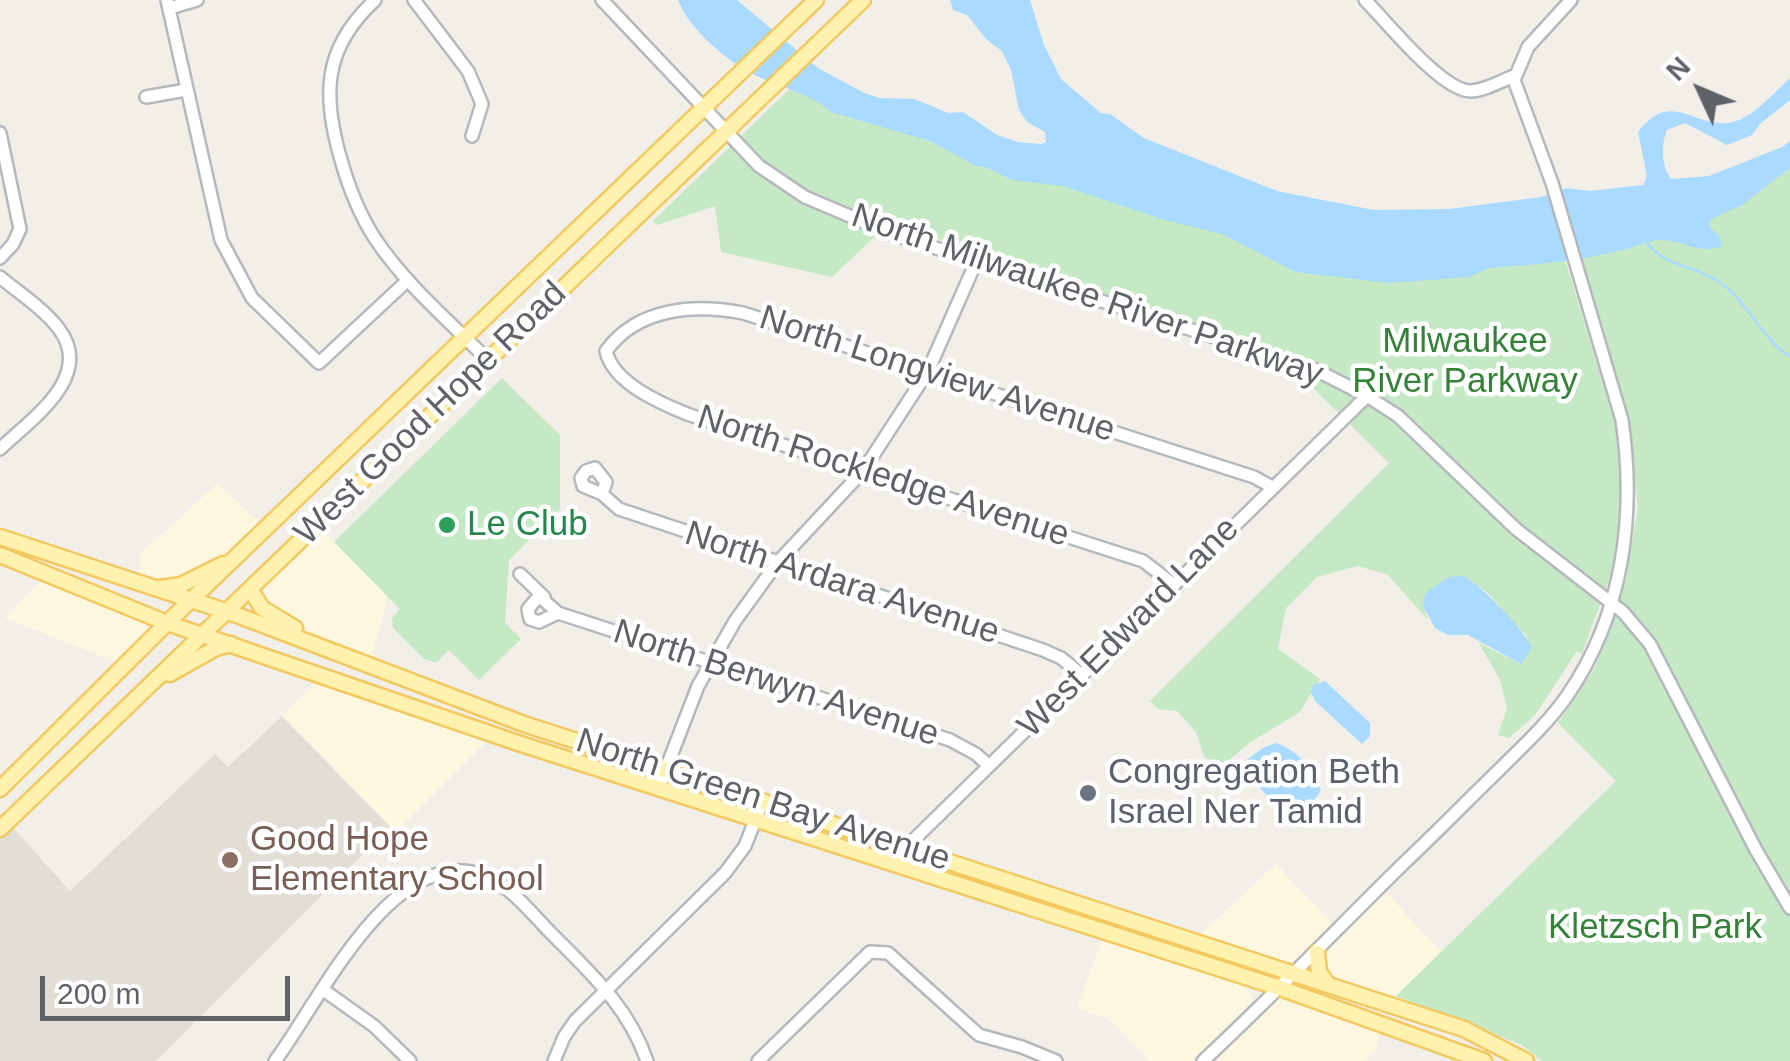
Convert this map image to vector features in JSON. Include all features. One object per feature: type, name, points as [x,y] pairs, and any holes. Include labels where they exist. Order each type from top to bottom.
[{"type":"main road","name":"West Good Hope Road","points":[[0,789],[167,622],[816,0]]},
{"type":"main road","name":"West Good Hope Road","points":[[0,829],[863,0]]},
{"type":"main road","name":"North Green Bay Avenue","points":[[0,538],[226,611],[524,724],[1464,1030],[1526,1061]]},
{"type":"main road","name":"North Green Bay Avenue","points":[[0,554],[167,622],[518,742],[1280,988],[1484,1061]]},
{"type":"main road","points":[[154,588],[181,585],[238,556]]},
{"type":"main road","points":[[250,588],[254,599],[267,612],[344,654]]},
{"type":"main road","points":[[123,604],[144,625],[150,639]]},
{"type":"main road","points":[[148,687],[216,648],[232,644]]},
{"type":"main road","points":[[1316,953],[1320,972],[1329,986]]},
{"type":"street","points":[[197,0],[169,4],[221,240],[252,298],[318,363],[408,280]]},
{"type":"street","points":[[376,0],[360,14],[338,46],[328,82],[330,124],[352,198],[375,239],[408,280],[488,360]]},
{"type":"street","points":[[414,0],[468,71],[482,104],[472,136]]},
{"type":"street","name":"North Milwaukee River Parkway","points":[[602,0],[759,166],[805,197],[857,221],[976,262],[1314,369],[1367,396],[1415,431],[1516,529],[1612,601],[1650,644],[1790,908]]},
{"type":"street","points":[[1364,0],[1443,78],[1456,87],[1476,90],[1514,76],[1528,47],[1571,0]]},
{"type":"street","points":[[1203,1061],[1546,723],[1586,665],[1612,601],[1621,570],[1627,520],[1627,456],[1614,389],[1552,184],[1514,76]]},
{"type":"street","points":[[146,97],[186,90]]},
{"type":"street","points":[[0,133],[20,230],[0,258]]},
{"type":"street","points":[[659,787],[680,726],[710,662],[758,586],[862,471],[928,371],[976,262]]},
{"type":"street","points":[[0,277],[62,332],[70,358],[68,379],[55,396],[0,449]]},
{"type":"street","name":"North Longview Avenue","points":[[606,351],[626,331],[683,308],[768,319],[1254,477],[1272,488]]},
{"type":"street","name":"North Rockledge Avenue","points":[[606,351],[620,372],[656,400],[687,414],[1142,561],[1174,584]]},
{"type":"street","name":"West Edward Lane","points":[[891,862],[1367,396]]},
{"type":"street","name":"North Ardara Avenue","points":[[602,494],[610,503],[636,516],[1043,650],[1082,675]]},
{"type":"street","points":[[520,574],[558,613]]},
{"type":"street","name":"North Berwyn Avenue","points":[[544,597],[532,600],[528,609],[530,619],[540,622],[558,613],[950,740],[976,754],[988,766]]},
{"type":"street","points":[[554,1061],[575,1020],[726,873],[745,846],[762,803]]},
{"type":"street","points":[[275,1061],[364,932],[406,889],[435,874],[462,870],[490,878],[514,895],[606,989],[632,1023],[647,1061]]},
{"type":"street","points":[[758,1061],[870,952],[888,953],[978,1035],[1056,1061]]},
{"type":"street","points":[[322,989],[374,1026],[410,1061]]},
{"type":"shaded area","points":[[218,483],[266,529],[238,556],[181,585],[137,583],[141,553]]},
{"type":"shaded area","points":[[317,524],[388,597],[370,663],[282,622],[250,589]]},
{"type":"shaded area","points":[[48,574],[137,616],[145,625],[149,633],[124,665],[5,618]]},
{"type":"shaded area","points":[[325,675],[494,734],[396,832],[282,716]]},
{"type":"shaded area","name":"Good Hope Elementary School","points":[[282,716],[390,827],[156,1061],[0,1061],[0,829],[8,822],[70,891],[215,754],[228,767]]},
{"type":"shaded area","points":[[1276,864],[1339,931],[1381,887],[1441,952],[1387,1005],[1329,985],[1316,954],[1295,974],[1193,941]]},
{"type":"shaded area","points":[[1103,939],[1247,987],[1253,1001],[1192,1061],[1149,1061],[1109,1019],[1076,1008]]},
{"type":"shaded area","points":[[1280,988],[1380,1029],[1376,1049],[1363,1061],[1204,1061]]},
{"type":"green space","name":"Milwaukee River Parkway","points":[[804,75],[977,138],[1564,256],[1619,437],[1621,511],[1611,574],[1582,654],[1577,651],[1535,715],[1509,738],[1498,735],[1507,708],[1500,680],[1479,643],[1521,664],[1527,636],[1483,589],[1461,578],[1448,577],[1423,606],[1428,620],[1388,575],[1358,566],[1317,577],[1286,608],[1278,649],[1320,679],[1300,712],[1249,743],[1218,770],[1204,756],[1196,732],[1177,711],[1158,709],[1150,701],[1389,463],[1305,380],[1217,343],[1225,333],[889,223],[832,277],[721,252],[715,206],[657,225],[653,221]]},
{"type":"green space","name":"Kletzsch Park","points":[[1790,153],[1790,1061],[1542,1061],[1522,1045],[1396,996],[1616,781],[1558,723],[1594,669],[1606,641],[1626,580],[1638,507],[1625,409],[1572,224]]},
{"type":"green space","name":"Le Club","points":[[502,378],[560,435],[560,509],[509,560],[505,623],[521,639],[479,680],[449,650],[436,663],[423,658],[393,628],[392,618],[400,609],[334,542]]},
{"type":"water","points":[[678,0],[737,0],[818,68],[864,93],[880,98],[915,99],[948,113],[963,112],[997,135],[1041,144],[1046,142],[1045,132],[1027,122],[1019,110],[1011,70],[1002,51],[987,40],[967,15],[953,10],[950,0],[1030,0],[1044,45],[1061,79],[1101,113],[1110,114],[1144,138],[1277,191],[1374,210],[1449,209],[1541,197],[1567,188],[1590,191],[1643,185],[1647,176],[1638,132],[1650,119],[1673,111],[1707,121],[1733,122],[1756,110],[1790,78],[1790,100],[1752,135],[1727,145],[1685,123],[1667,130],[1663,149],[1664,163],[1672,179],[1709,176],[1790,141],[1790,168],[1742,205],[1711,219],[1709,226],[1720,237],[1722,246],[1713,248],[1656,240],[1590,257],[1489,268],[1469,277],[1389,283],[1296,272],[1222,234],[1165,220],[1063,186],[1012,180],[930,141],[831,112],[723,55],[692,23]]},
{"type":"water","points":[[1463,576],[1491,598],[1527,640],[1532,648],[1521,664],[1468,635],[1448,635],[1435,628],[1423,606],[1425,594],[1448,577]]},
{"type":"water","points":[[1325,681],[1370,723],[1370,736],[1362,744],[1315,701],[1313,685]]},
{"type":"water","points":[[1276,743],[1304,761],[1321,790],[1301,808],[1278,804],[1257,786],[1242,763]]},
{"type":"waterway","points":[[1645,240],[1661,256],[1709,276],[1729,290],[1770,340],[1790,357]]},
{"type":"place","name":"Le Club","points":[[447,525]]},
{"type":"place","name":"Congregation Beth Israel Ner Tamid","points":[[1088,793]]},
{"type":"place","name":"Good Hope Elementary School","points":[[230,860]]}]
